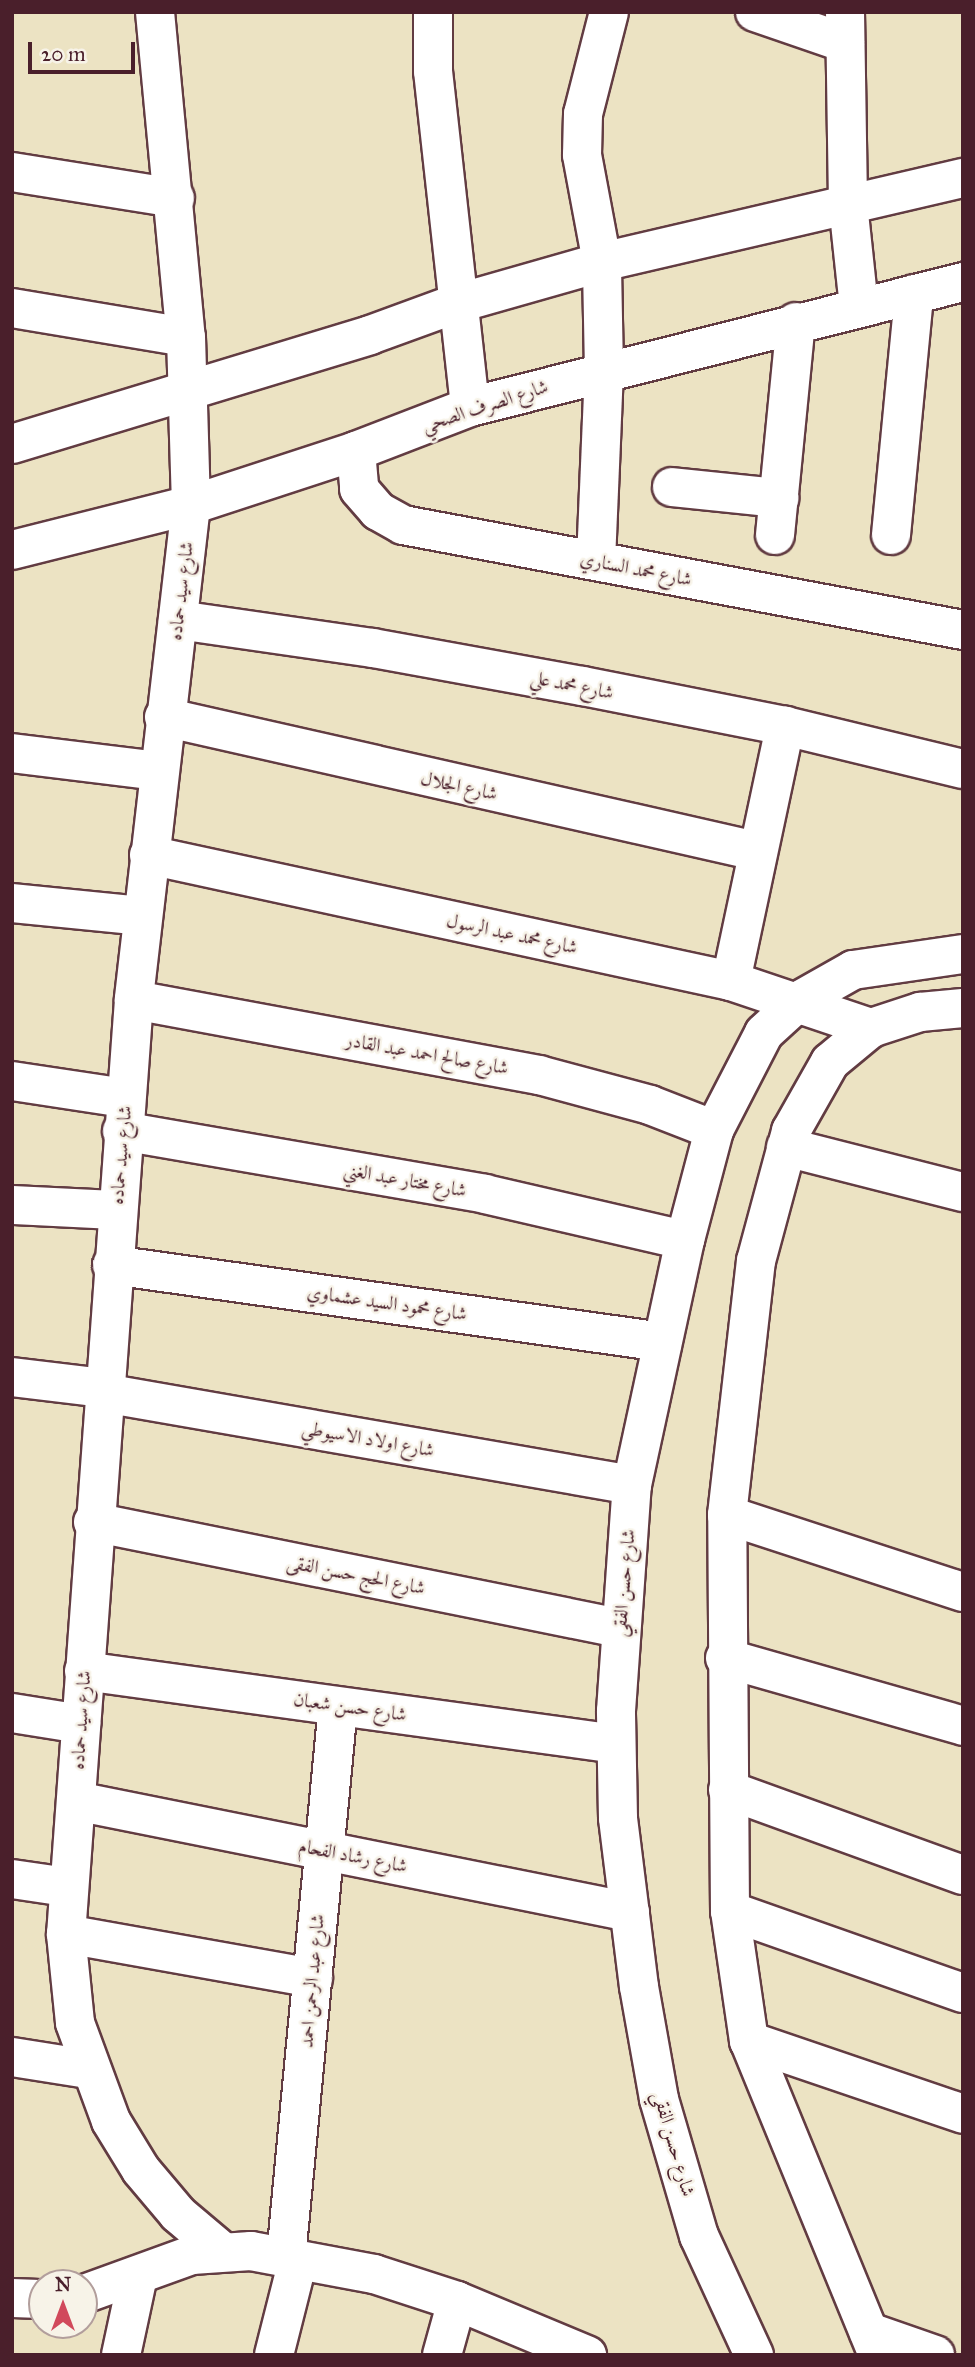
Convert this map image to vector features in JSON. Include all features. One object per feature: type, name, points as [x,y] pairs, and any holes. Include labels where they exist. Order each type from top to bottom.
[{"type":"street","points":[[433,12],[433,71],[455,304],[470,407]]},
{"type":"street","points":[[596,561],[604,371],[602,262],[585,189],[583,114],[609,12]]},
{"type":"street","points":[[755,12],[845,28],[848,204],[859,307]]},
{"type":"street","name":"شارع سيد حماده","points":[[148,13],[175,198],[189,391],[191,505],[164,717],[134,1000],[111,1265],[76,1801],[67,1887],[66,1934],[75,2023],[88,2069],[110,2121],[141,2170],[178,2214],[222,2251]]},
{"type":"street","points":[[12,172],[175,198]]},
{"type":"street","points":[[12,444],[189,391],[455,304],[602,262],[963,178]]},
{"type":"street","name":"شارع الصرف الصحي","points":[[12,550],[191,505],[356,451],[470,407],[796,322],[963,282]]},
{"type":"street","points":[[891,535],[914,293]]},
{"type":"street","points":[[12,308],[186,337]]},
{"type":"street","points":[[672,488],[777,516],[796,322]]},
{"type":"street","name":"شارع محمد السناري","points":[[356,451],[359,489],[378,511],[403,525],[963,630]]},
{"type":"street","name":"شارع محمد علي","points":[[178,620],[386,651],[785,726],[963,769]]},
{"type":"street","name":"شارع الجلال","points":[[164,717],[756,850]]},
{"type":"street","points":[[731,981],[756,850],[785,726]]},
{"type":"street","points":[[12,752],[159,771]]},
{"type":"street","name":"شارع محمد عبد الرسول","points":[[149,855],[731,981],[800,1000],[871,1028]]},
{"type":"street","points":[[12,903],[142,916]]},
{"type":"street","name":"شارع حسن الفقي","points":[[754,2355],[699,2235],[659,2099],[630,1912],[618,1818],[616,1744],[619,1628],[632,1485],[685,1240],[714,1130],[764,1033],[800,1000],[853,970],[963,954]]},
{"type":"street","name":"شارع صالح احمد عبد القادر","points":[[134,1000],[539,1075],[650,1105],[714,1130]]},
{"type":"street","points":[[935,2355],[874,2343],[749,2041],[730,1911],[725,1658],[727,1515],[756,1261],[786,1147],[830,1062],[871,1028],[920,1012],[963,1008]]},
{"type":"street","name":"شارع مختار عبد الغني","points":[[12,1082],[124,1115],[685,1240]]},
{"type":"street","points":[[786,1147],[963,1192]]},
{"type":"street","points":[[12,1205],[116,1210]]},
{"type":"street","name":"شارع محمود السيد عشماوي","points":[[111,1265],[663,1342]]},
{"type":"street","name":"شارع اولاد الاسيوطي","points":[[12,1377],[104,1390],[632,1485]]},
{"type":"street","points":[[727,1515],[963,1592]]},
{"type":"street","name":"شارع الحج حسن الفقى","points":[[93,1522],[619,1628]]},
{"type":"street","points":[[725,1658],[963,1726]]},
{"type":"street","name":"شارع حسن شعبان","points":[[84,1671],[616,1744]]},
{"type":"street","name":"شارع عبد الرحمن احمد","points":[[274,2355],[292,2258],[313,1978],[338,1706]]},
{"type":"street","points":[[12,1713],[81,1724]]},
{"type":"street","points":[[728,1790],[963,1875]]},
{"type":"street","name":"شارع رشاد الفحام","points":[[76,1801],[630,1912]]},
{"type":"street","points":[[12,1878],[67,1887]]},
{"type":"street","points":[[730,1911],[963,1993]]},
{"type":"street","points":[[66,1934],[313,1978]]},
{"type":"street","points":[[749,2041],[963,2114]]},
{"type":"street","points":[[12,2057],[88,2069]]},
{"type":"street","points":[[98,2289],[192,2255],[222,2251],[292,2258],[374,2274],[457,2301],[577,2353]]},
{"type":"street","points":[[121,2355],[138,2276]]},
{"type":"street","points":[[442,2355],[457,2301]]}]
